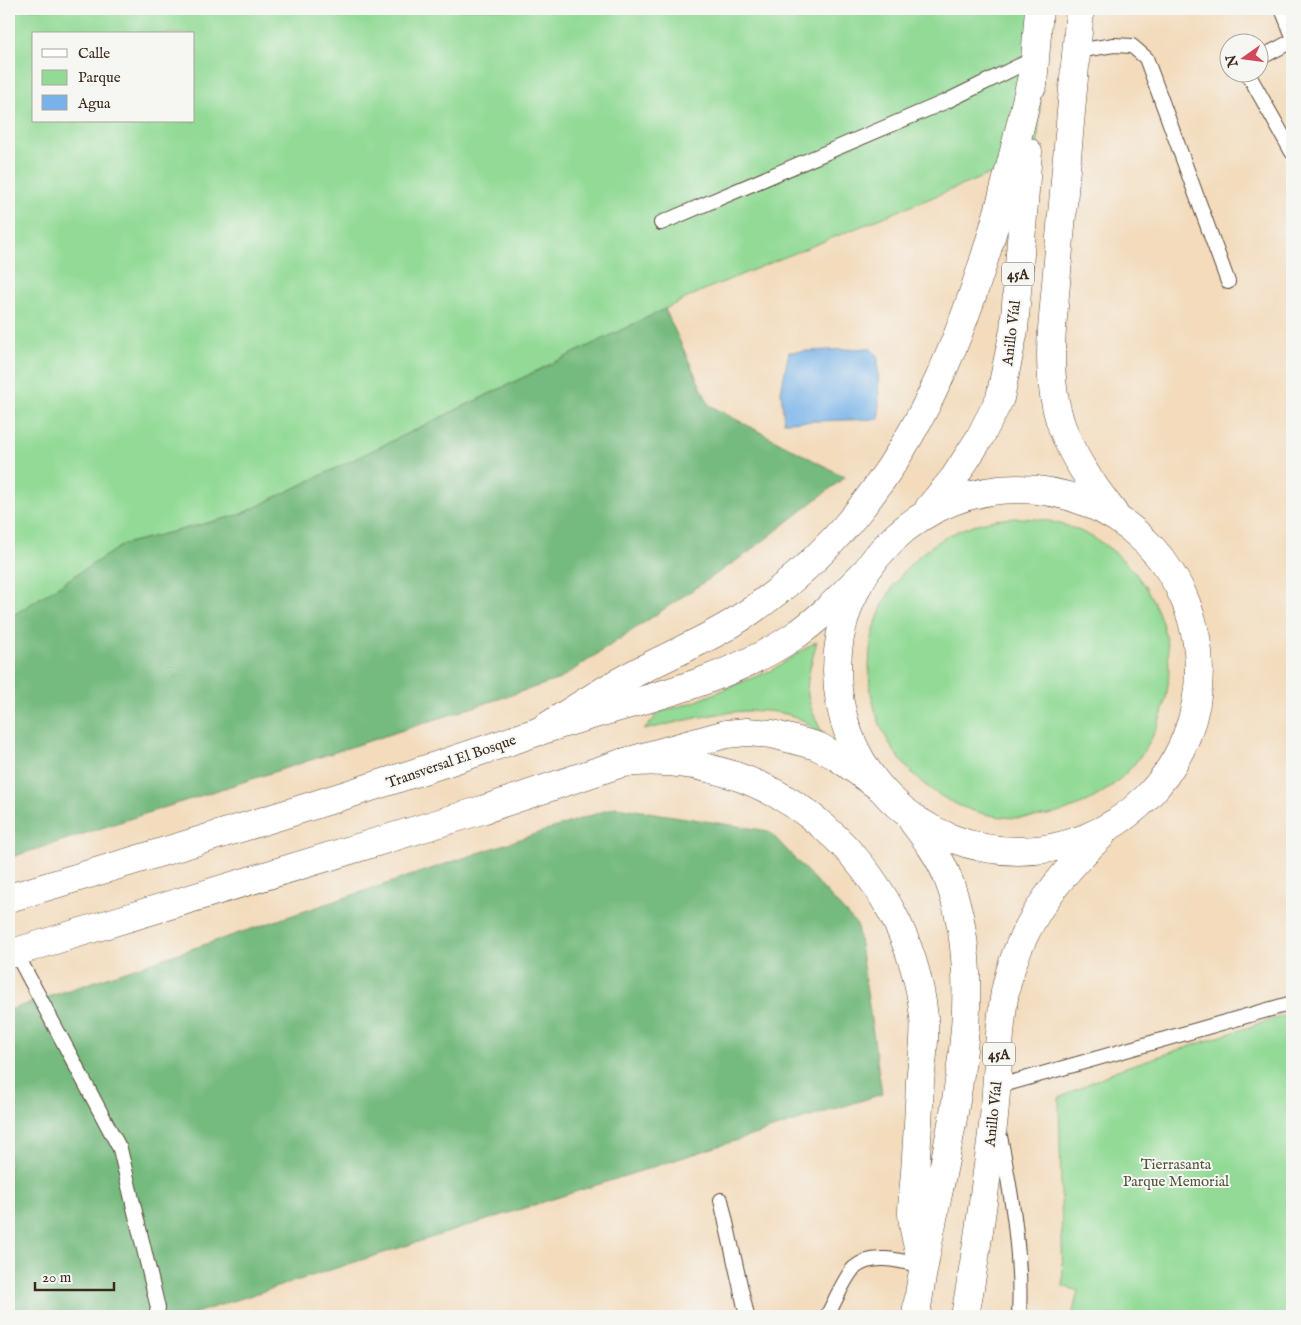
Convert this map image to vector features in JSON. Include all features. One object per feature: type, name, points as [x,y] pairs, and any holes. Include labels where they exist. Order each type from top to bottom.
[{"type":"main road","name":"Anillo Víal","points":[[923,514],[954,478],[980,439],[1000,398],[1007,370],[1014,330],[1038,9]]},
{"type":"main road","name":"45A","points":[[1080,9],[1052,329],[1050,376],[1057,416],[1066,439],[1084,475],[1118,518]]},
{"type":"main road","points":[[540,730],[624,679],[731,624],[767,598],[829,546],[863,507],[908,438],[952,349],[981,269],[1002,199],[1035,63]]},
{"type":"main road","points":[[1032,489],[1077,498],[1118,518],[1138,534],[1156,553],[1171,574],[1192,622],[1197,647],[1199,673],[1195,708],[1181,749],[1168,771],[1152,792],[1134,810],[1113,825],[1088,838],[1062,846],[1035,852],[1007,852],[980,848],[953,840],[928,828],[905,812],[879,786],[862,763],[850,737],[841,710],[837,681],[838,652],[843,624],[852,597],[866,571],[892,540],[923,514],[951,501],[987,491],[1032,489]]},
{"type":"main road","name":"Transversal El Bosque","points":[[9,898],[360,792],[540,730],[716,676],[794,636],[813,621],[866,571]]},
{"type":"main road","points":[[12,954],[482,810],[718,735],[747,732],[793,738],[817,746],[836,756],[879,786]]},
{"type":"main road","points":[[622,764],[652,760],[688,764],[725,772],[760,785],[808,814],[850,851],[873,880],[892,912],[908,946],[918,982],[924,1019],[912,1214],[922,1266]]},
{"type":"main road","name":"45A","points":[[905,812],[936,854],[947,875],[960,918],[966,966],[961,1071],[922,1266],[916,1316]]},
{"type":"main road","name":"Anillo Víal","points":[[966,1316],[982,1221],[1006,991],[1018,951],[1029,927],[1062,876],[1113,825]]},
{"type":"lane","points":[[1282,9],[1292,34]]},
{"type":"lane","points":[[1268,54],[1292,41]]},
{"type":"lane","points":[[1077,51],[1114,45],[1132,46],[1146,58],[1228,282]]},
{"type":"lane","points":[[662,222],[1035,63]]},
{"type":"lane","points":[[1253,82],[1292,152]]},
{"type":"lane","points":[[12,954],[120,1149],[158,1308],[156,1316]]},
{"type":"lane","points":[[1019,1316],[1021,1284],[1012,1193],[995,1098],[1292,1004]]},
{"type":"lane","points":[[720,1200],[748,1316]]},
{"type":"lane","points":[[827,1316],[854,1268],[872,1260],[894,1259],[922,1266]]},
{"type":"green space","points":[[9,9],[1046,9],[1037,155],[706,289],[239,515],[124,544],[9,618]]},
{"type":"green space","points":[[665,309],[709,405],[845,477],[749,552],[560,679],[9,858],[9,618],[124,544],[239,515]]},
{"type":"green space","points":[[1019,518],[1048,521],[1076,530],[1102,543],[1125,562],[1144,585],[1157,611],[1166,639],[1169,668],[1166,697],[1157,725],[1144,751],[1125,774],[1102,793],[1076,806],[1048,815],[1019,818],[990,815],[962,806],[936,793],[913,774],[894,751],[881,725],[872,697],[869,668],[872,639],[881,611],[894,585],[913,562],[936,543],[962,530],[990,521]]},
{"type":"green space","points":[[817,641],[808,681],[808,691],[812,711],[825,738],[800,719],[783,713],[764,711],[723,713],[644,730],[660,712],[694,702],[772,670]]},
{"type":"green space","points":[[616,807],[769,831],[857,925],[882,1094],[186,1316],[9,1316],[9,1010]]},
{"type":"green space","name":"Tierrasanta Parque Memorial","points":[[1292,1013],[1292,1316],[1072,1316],[1078,1291],[1063,1286],[1059,1098],[1117,1070]]},
{"type":"water","points":[[870,348],[878,357],[879,419],[784,422],[781,391],[789,352]]}]
